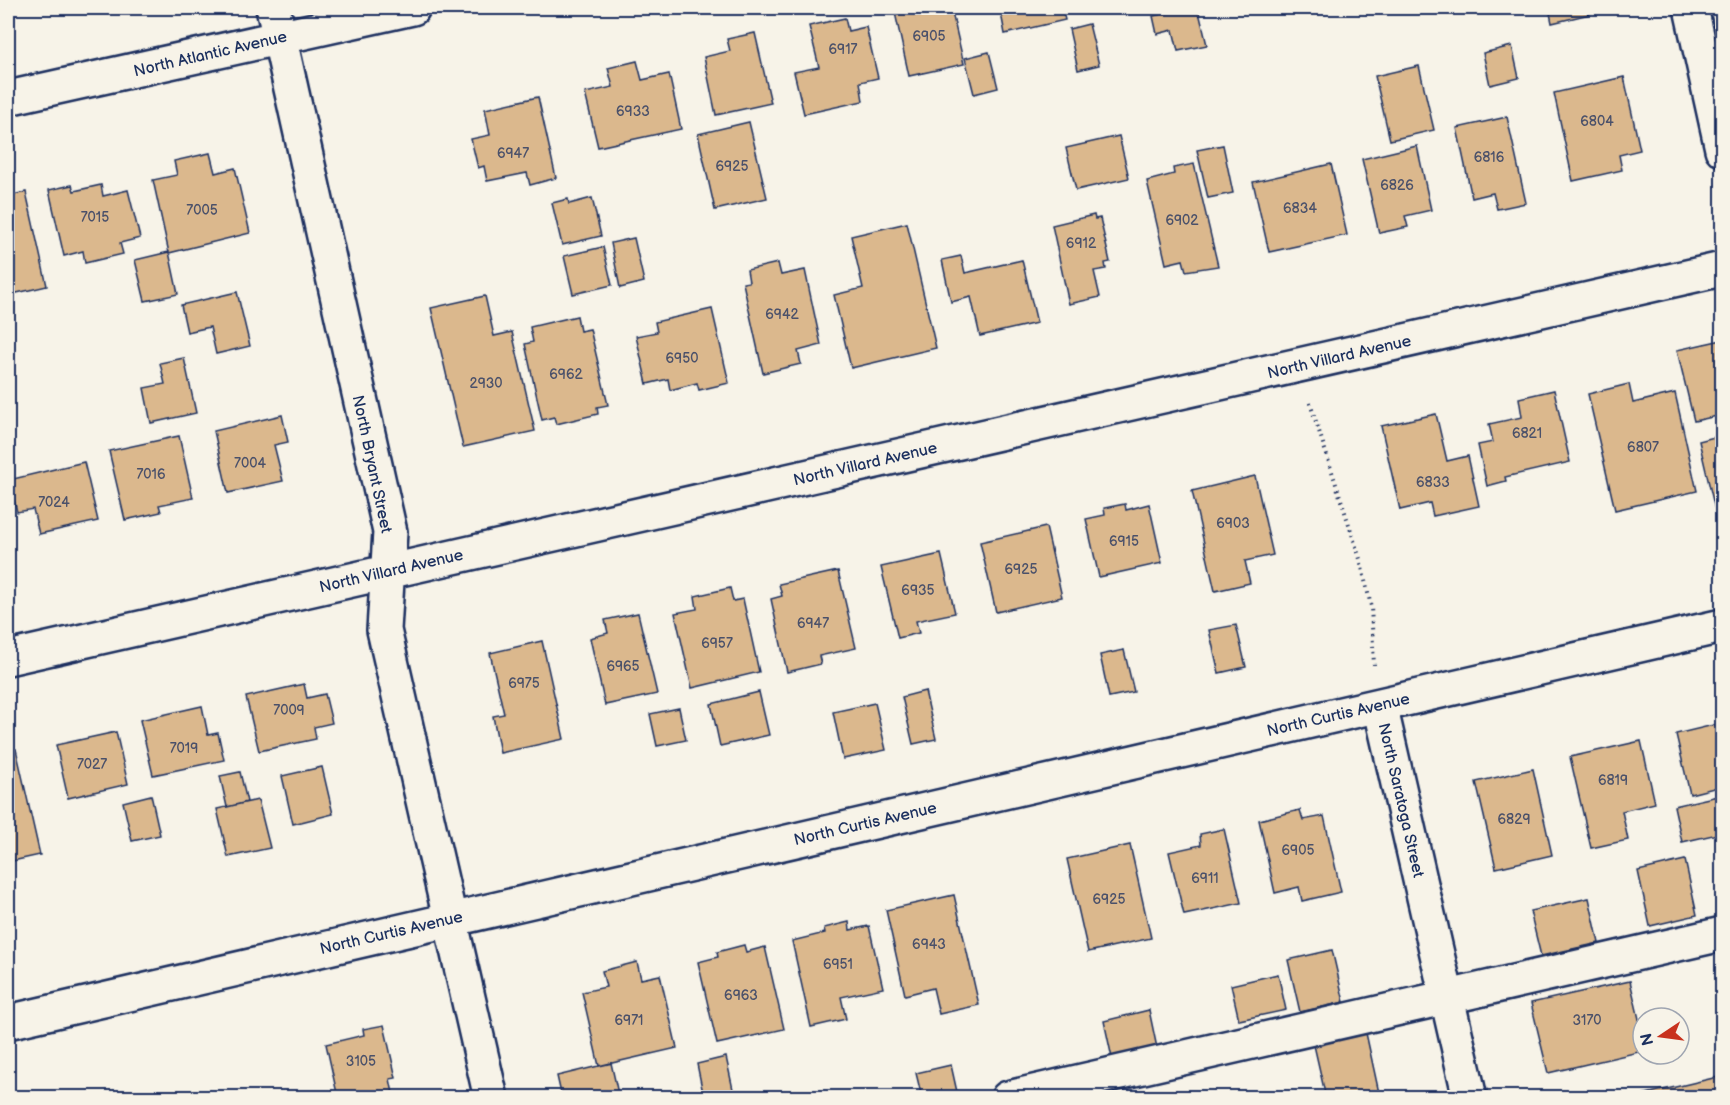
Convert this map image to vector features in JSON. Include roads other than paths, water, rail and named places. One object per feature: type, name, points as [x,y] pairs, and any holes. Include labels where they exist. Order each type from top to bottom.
[{"type":"street","name":"North Atlantic Avenue","points":[[8,98],[276,22],[413,8]]},
{"type":"street","points":[[1691,8],[1722,149]]},
{"type":"street","name":"North Bryant Street","points":[[276,22],[390,532],[384,630],[492,1098]]},
{"type":"street","name":"North Villard Avenue","points":[[8,658],[1722,269]]},
{"type":"street","name":"North Curtis Avenue","points":[[8,1022],[449,918],[1722,626]]},
{"type":"street","name":"North Saratoga Street","points":[[1380,705],[1470,1098]]},
{"type":"street","points":[[1008,1098],[1722,934]]}]
